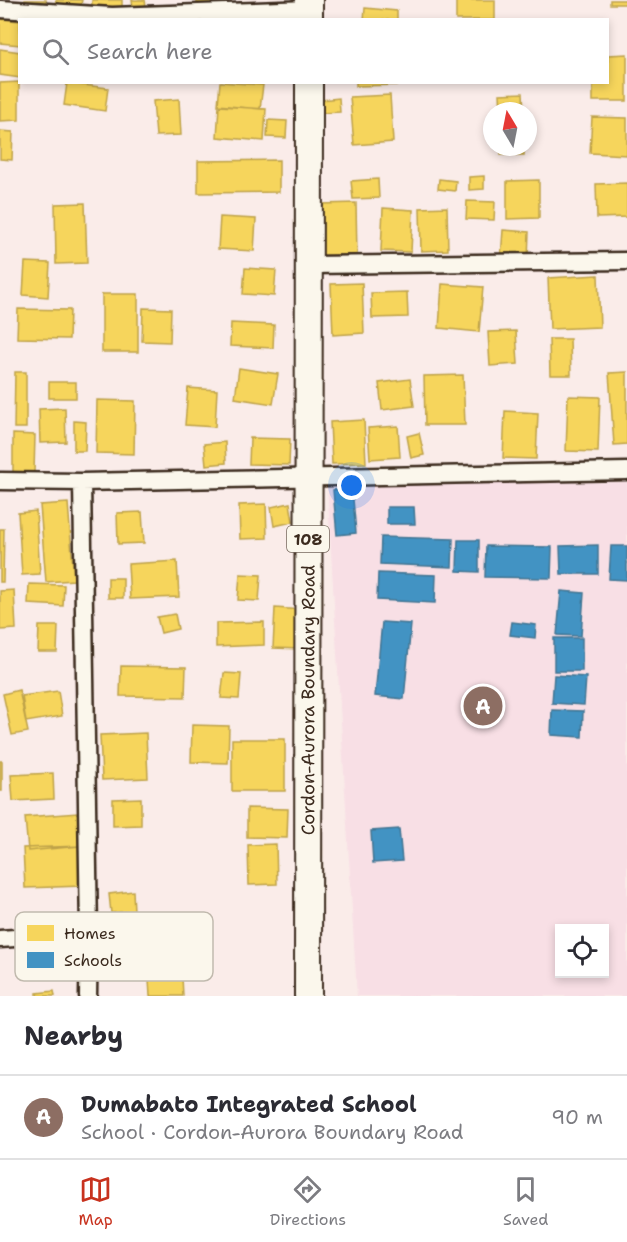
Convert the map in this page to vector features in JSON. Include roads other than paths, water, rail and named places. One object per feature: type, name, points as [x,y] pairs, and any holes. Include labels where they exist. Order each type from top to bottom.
[{"type":"main road","name":"Cordon-Aurora Boundary Road","points":[[308,996],[309,84]]},
{"type":"street","points":[[0,9],[112,16],[309,9]]},
{"type":"street","points":[[309,265],[627,261]]},
{"type":"street","points":[[0,481],[82,482],[627,471]]},
{"type":"street","points":[[82,482],[89,912]]},
{"type":"street","points":[[0,939],[15,938]]},
{"type":"street","points":[[88,981],[88,996]]},
{"type":"place","name":"Dumabato Integrated School","points":[[483,706]]}]
